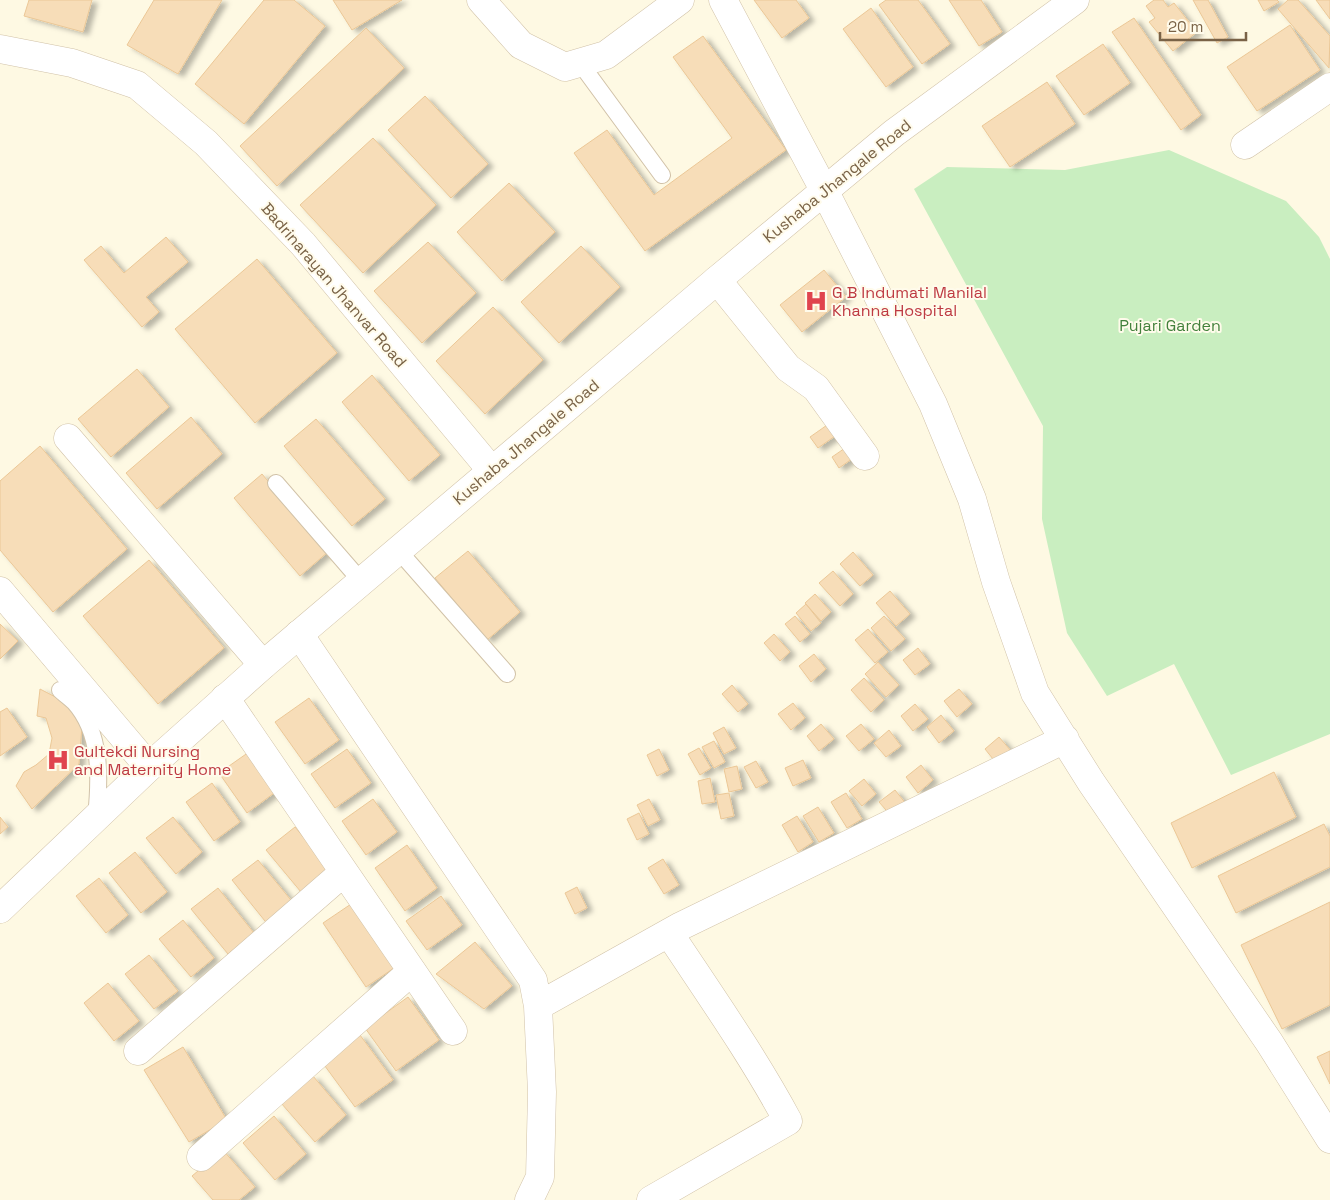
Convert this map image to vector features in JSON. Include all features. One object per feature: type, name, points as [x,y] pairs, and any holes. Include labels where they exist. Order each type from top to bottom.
[{"type":"street","points":[[482,0],[521,44],[565,67],[606,55],[680,0]]},
{"type":"street","points":[[722,0],[824,190],[933,404],[972,499],[996,582],[1035,692],[1092,782],[1269,1042],[1330,1139]]},
{"type":"street","name":"Kushaba Jhangale Road","points":[[0,909],[149,767],[263,665],[717,280],[894,133],[1075,0]]},
{"type":"street","name":"Badrinarayan Jhanvar Road","points":[[0,49],[72,63],[137,85],[206,143],[303,244],[492,471]]},
{"type":"street","points":[[1245,145],[1330,87]]},
{"type":"street","points":[[717,280],[788,368],[816,388],[865,456]]},
{"type":"street","points":[[68,438],[263,665]]},
{"type":"street","points":[[0,591],[149,767]]},
{"type":"street","points":[[299,634],[533,980],[538,1006],[542,1092],[540,1177],[529,1200]]},
{"type":"street","points":[[226,698],[453,1031]]},
{"type":"street","points":[[538,1006],[669,933],[1065,739]]},
{"type":"street","points":[[138,1051],[344,872]]},
{"type":"street","points":[[651,1200],[788,1121],[774,1095],[669,933]]},
{"type":"street","points":[[202,1157],[412,971]]},
{"type":"lane","points":[[580,63],[662,175]]},
{"type":"lane","points":[[276,483],[361,582]]},
{"type":"lane","points":[[398,550],[508,674]]},
{"type":"lane","points":[[60,690],[74,702],[84,715],[94,743],[99,784],[96,817]]},
{"type":"green space","name":"Pujari Garden","points":[[1169,150],[1286,201],[1319,237],[1330,259],[1330,734],[1231,775],[1174,664],[1107,696],[1067,633],[1042,519],[1043,426],[914,189],[947,167],[1065,170]]},
{"type":"building","points":[[29,0],[92,0],[83,32],[24,16]]},
{"type":"building","points":[[154,0],[222,0],[178,74],[127,45]]},
{"type":"building","points":[[264,0],[294,0],[325,26],[244,124],[195,84]]},
{"type":"building","points":[[333,0],[402,0],[352,30]]},
{"type":"building","points":[[754,0],[796,0],[809,18],[782,38]]},
{"type":"building","points":[[886,0],[918,0],[950,44],[922,64],[879,5]]},
{"type":"building","points":[[949,0],[981,0],[1002,32],[979,46]]},
{"type":"building","points":[[1154,0],[1163,0],[1168,7],[1174,3],[1197,32],[1173,51],[1149,22],[1155,18],[1146,6]]},
{"type":"building","points":[[1193,0],[1208,0],[1228,37],[1217,43]]},
{"type":"building","points":[[1258,0],[1277,0],[1279,2],[1264,11]]},
{"type":"building","points":[[1288,0],[1298,0],[1330,36],[1329,68],[1278,9]]},
{"type":"building","points":[[1316,0],[1330,0],[1330,19]]},
{"type":"building","points":[[871,8],[913,67],[886,87],[843,29]]},
{"type":"building","points":[[1134,18],[1201,115],[1181,130],[1112,32]]},
{"type":"building","points":[[1290,25],[1320,70],[1257,111],[1227,67]]},
{"type":"building","points":[[366,28],[404,68],[277,186],[240,146]]},
{"type":"building","points":[[703,36],[786,150],[645,251],[574,153],[607,130],[654,195],[732,138],[673,57]]},
{"type":"building","points":[[1103,44],[1130,83],[1084,115],[1056,76]]},
{"type":"building","points":[[1047,82],[1075,124],[1010,167],[982,126]]},
{"type":"building","points":[[425,96],[488,164],[451,198],[388,130]]},
{"type":"building","points":[[373,138],[436,205],[363,273],[300,205]]},
{"type":"building","points":[[509,183],[555,232],[502,281],[457,232]]},
{"type":"building","points":[[166,237],[188,262],[146,297],[159,312],[142,327],[84,260],[101,246],[124,273]]},
{"type":"building","points":[[428,242],[476,293],[422,343],[374,291]]},
{"type":"building","points":[[581,246],[620,287],[559,343],[521,302]]},
{"type":"building","points":[[257,259],[337,353],[255,423],[175,329]]},
{"type":"building","points":[[824,270],[846,297],[802,332],[780,305]]},
{"type":"building","points":[[493,307],[543,360],[485,414],[436,361]]},
{"type":"building","points":[[137,369],[169,407],[111,457],[78,419]]},
{"type":"building","points":[[372,375],[440,455],[409,481],[342,402]]},
{"type":"building","points":[[191,417],[222,454],[157,509],[126,473]]},
{"type":"building","points":[[316,419],[385,499],[352,526],[284,446]]},
{"type":"building","points":[[830,423],[838,434],[818,448],[810,437]]},
{"type":"building","points":[[851,444],[859,454],[839,468],[832,457]]},
{"type":"building","points":[[40,446],[127,549],[53,612],[0,550],[0,481]]},
{"type":"building","points":[[262,474],[328,552],[300,576],[234,498]]},
{"type":"building","points":[[468,551],[520,612],[487,640],[435,578]]},
{"type":"building","points":[[853,552],[873,575],[860,586],[840,564]]},
{"type":"building","points":[[149,560],[224,648],[158,704],[83,616]]},
{"type":"building","points":[[833,571],[853,594],[840,606],[819,583]]},
{"type":"building","points":[[890,591],[910,614],[896,626],[876,603]]},
{"type":"building","points":[[815,594],[831,612],[821,621],[805,603]]},
{"type":"building","points":[[806,604],[821,623],[811,631],[796,613]]},
{"type":"building","points":[[795,616],[810,634],[800,642],[785,624]]},
{"type":"building","points":[[884,616],[905,639],[891,651],[871,628]]},
{"type":"building","points":[[0,624],[18,641],[0,659]]},
{"type":"building","points":[[868,629],[888,652],[875,663],[855,640]]},
{"type":"building","points":[[774,634],[790,652],[780,661],[764,643]]},
{"type":"building","points":[[918,648],[930,664],[915,675],[903,660]]},
{"type":"building","points":[[814,654],[826,669],[811,682],[799,666]]},
{"type":"building","points":[[878,662],[899,685],[886,697],[865,674]]},
{"type":"building","points":[[864,678],[884,700],[871,712],[851,690]]},
{"type":"building","points":[[732,685],[748,704],[738,712],[722,694]]},
{"type":"building","points":[[40,689],[67,703],[82,726],[79,764],[32,809],[16,786],[24,772],[49,754],[52,738],[46,718],[37,716]]},
{"type":"building","points":[[959,689],[972,704],[957,717],[944,701]]},
{"type":"building","points":[[309,698],[339,740],[305,764],[275,722]]},
{"type":"building","points":[[793,703],[805,718],[791,730],[778,714]]},
{"type":"building","points":[[915,704],[928,719],[913,731],[901,716]]},
{"type":"building","points":[[7,708],[27,737],[0,756],[0,712]]},
{"type":"building","points":[[941,715],[954,731],[939,743],[927,727]]},
{"type":"building","points":[[821,724],[834,739],[819,751],[807,736]]},
{"type":"building","points":[[861,724],[874,739],[859,751],[846,736]]},
{"type":"building","points":[[724,727],[736,748],[724,754],[713,733]]},
{"type":"building","points":[[889,730],[901,746],[886,757],[874,743]]},
{"type":"building","points":[[999,737],[1012,752],[997,764],[985,749]]},
{"type":"building","points":[[714,741],[725,762],[714,768],[702,747]]},
{"type":"building","points":[[699,748],[711,768],[700,775],[688,754]]},
{"type":"building","points":[[347,749],[371,783],[335,808],[311,774]]},
{"type":"building","points":[[659,749],[669,770],[657,776],[647,755]]},
{"type":"building","points":[[249,752],[277,791],[247,813],[219,773]]},
{"type":"building","points":[[803,760],[811,778],[793,786],[785,768]]},
{"type":"building","points":[[756,761],[768,782],[756,788],[744,767]]},
{"type":"building","points":[[921,765],[933,780],[918,793],[906,777]]},
{"type":"building","points":[[737,766],[742,789],[729,792],[724,769]]},
{"type":"building","points":[[1274,772],[1296,817],[1192,868],[1171,823]]},
{"type":"building","points":[[710,778],[715,802],[702,804],[698,781]]},
{"type":"building","points":[[864,779],[876,794],[862,806],[849,791]]},
{"type":"building","points":[[212,783],[240,822],[214,841],[186,802]]},
{"type":"building","points":[[895,790],[907,805],[892,817],[879,802]]},
{"type":"building","points":[[729,793],[734,816],[721,819],[716,795]]},
{"type":"building","points":[[846,793],[862,819],[847,828],[831,802]]},
{"type":"building","points":[[373,799],[397,832],[366,855],[342,821]]},
{"type":"building","points":[[649,799],[660,820],[648,826],[637,805]]},
{"type":"building","points":[[818,807],[834,833],[819,842],[803,816]]},
{"type":"building","points":[[639,813],[649,834],[637,840],[627,819]]},
{"type":"building","points":[[797,816],[813,842],[798,852],[782,825]]},
{"type":"building","points":[[0,817],[8,827],[0,834]]},
{"type":"building","points":[[173,817],[202,852],[176,874],[146,838]]},
{"type":"building","points":[[1324,824],[1330,836],[1330,867],[1236,913],[1218,876]]},
{"type":"building","points":[[295,827],[330,869],[301,892],[266,850]]},
{"type":"building","points":[[407,845],[437,888],[405,911],[375,868]]},
{"type":"building","points":[[135,852],[167,892],[141,913],[109,873]]},
{"type":"building","points":[[663,859],[679,885],[664,894],[648,868]]},
{"type":"building","points":[[258,860],[295,905],[269,926],[232,880]]},
{"type":"building","points":[[99,878],[128,915],[106,933],[76,896]]},
{"type":"building","points":[[577,887],[587,908],[575,914],[565,893]]},
{"type":"building","points":[[218,888],[254,933],[228,954],[191,909]]},
{"type":"building","points":[[441,896],[462,925],[427,950],[406,921]]},
{"type":"building","points":[[357,900],[400,964],[366,987],[323,923]]},
{"type":"building","points":[[1330,902],[1330,1005],[1282,1029],[1241,945]]},
{"type":"building","points":[[183,920],[214,958],[191,977],[159,939]]},
{"type":"building","points":[[475,942],[512,986],[484,1009],[436,974]]},
{"type":"building","points":[[149,955],[178,991],[154,1009],[125,974]]},
{"type":"building","points":[[108,983],[139,1021],[114,1041],[84,1003]]},
{"type":"building","points":[[408,997],[439,1040],[396,1071],[365,1028]]},
{"type":"building","points":[[360,1035],[393,1080],[355,1107],[322,1062]]},
{"type":"building","points":[[183,1047],[227,1120],[189,1142],[144,1070]]},
{"type":"building","points":[[1330,1051],[1330,1084],[1317,1057]]},
{"type":"building","points":[[313,1076],[346,1115],[315,1142],[281,1103]]},
{"type":"building","points":[[274,1116],[306,1154],[275,1180],[243,1143]]},
{"type":"building","points":[[223,1150],[255,1187],[239,1200],[213,1200],[192,1176]]},
{"type":"place","name":"G B Indumati Manilal Khanna Hospital","points":[[816,301]]},
{"type":"place","name":"Gultekdi Nursing and Maternity Home","points":[[58,760]]}]
